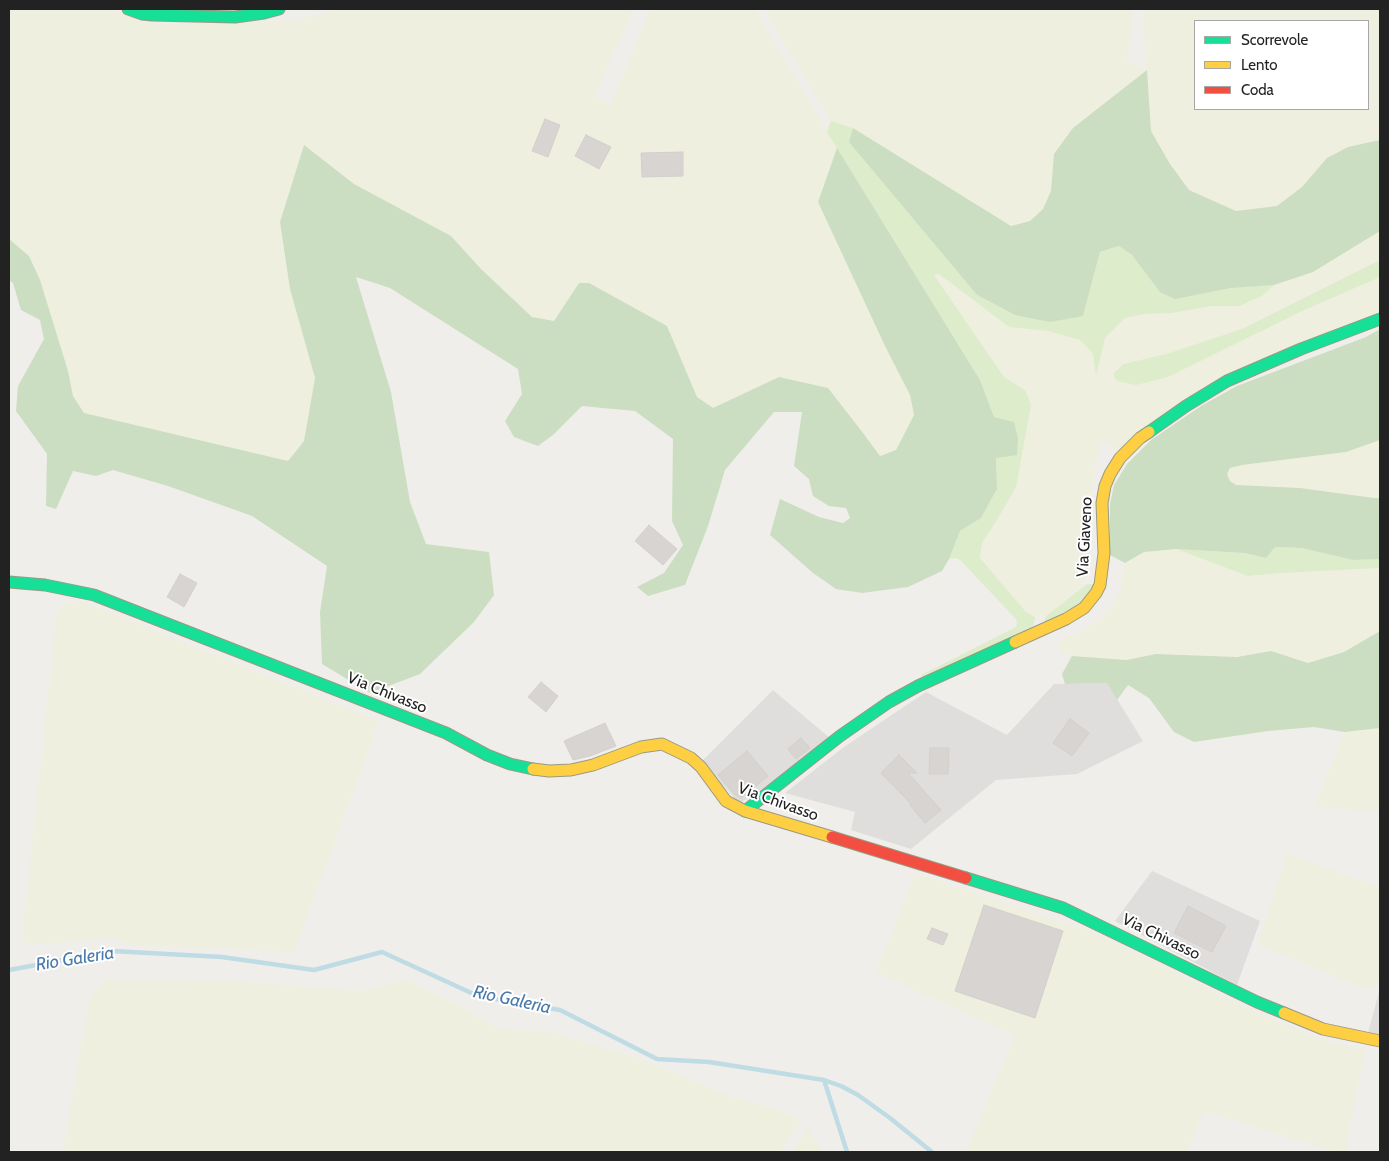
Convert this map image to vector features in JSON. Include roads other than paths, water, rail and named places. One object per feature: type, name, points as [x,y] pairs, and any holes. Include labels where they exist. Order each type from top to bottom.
[{"type":"street","points":[[128,9],[152,15],[235,16],[264,13],[279,9]]},
{"type":"street","name":"Via Giaveno","points":[[745,810],[840,736],[889,702],[918,686],[1066,619],[1084,608],[1096,593],[1102,575],[1104,553],[1102,503],[1105,486],[1120,458],[1140,438],[1186,406],[1227,381],[1300,349],[1380,319]]},
{"type":"street","name":"Via Chivasso","points":[[9,582],[45,585],[94,595],[446,733],[487,755],[510,764],[549,771],[570,770],[593,765],[641,747],[662,744],[690,758],[701,767],[726,801],[745,810],[1063,908],[1265,1005],[1323,1029],[1380,1041]]},
{"type":"waterway","name":"Rio Galeria","points":[[9,970],[112,951],[222,957],[314,970],[382,952],[478,996],[560,1010],[657,1059],[709,1062],[824,1080],[841,1086],[858,1095],[890,1118],[932,1152]]},
{"type":"waterway","points":[[824,1080],[847,1152]]}]
